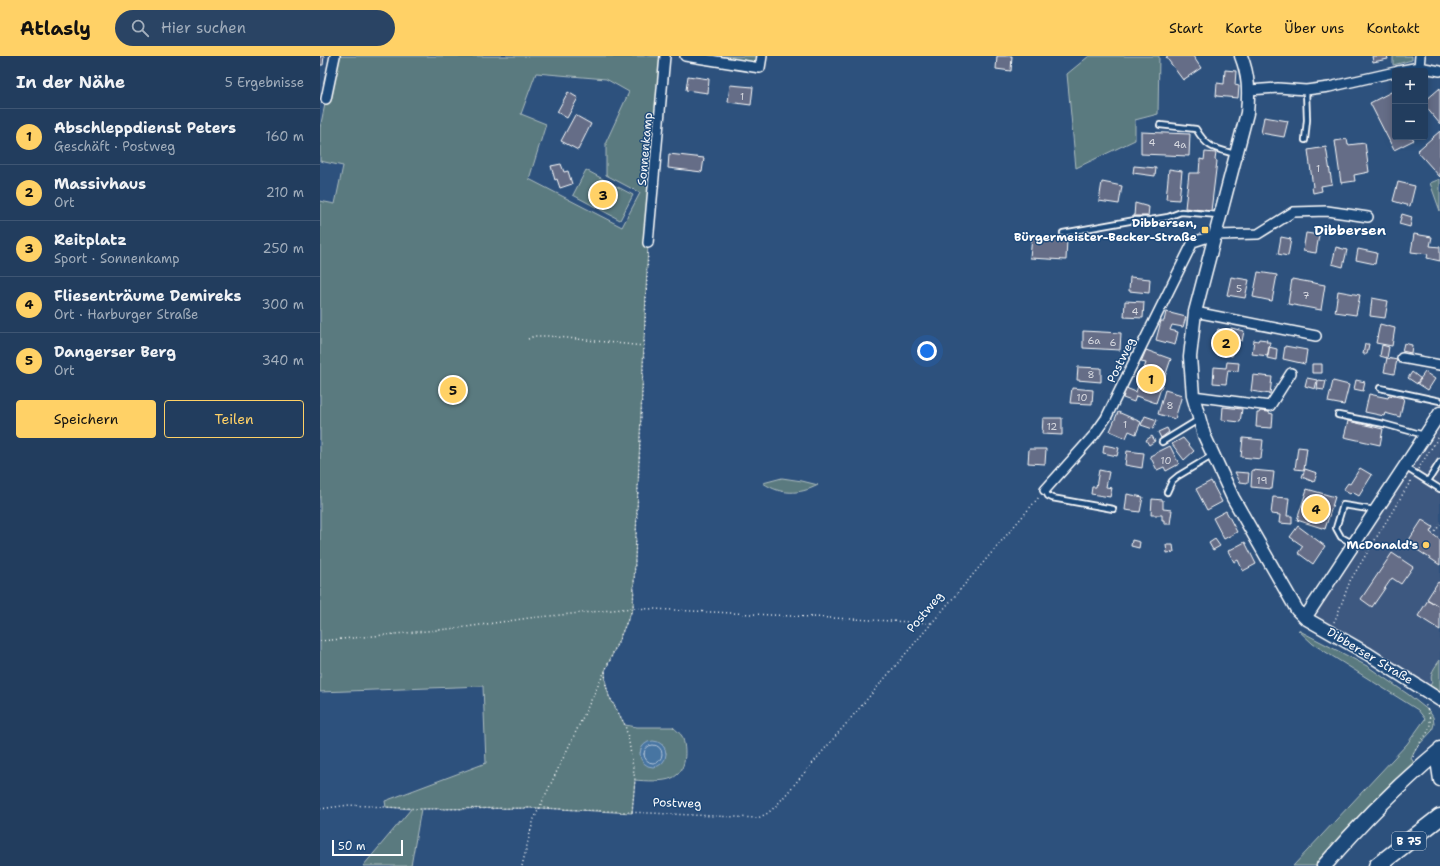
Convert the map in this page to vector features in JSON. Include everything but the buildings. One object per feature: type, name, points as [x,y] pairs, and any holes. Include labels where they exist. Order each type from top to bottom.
[{"type":"highway","name":"B 75","points":[[1377,866],[1440,817]]},
{"type":"main road","points":[[1324,866],[1366,818],[1439,750]]},
{"type":"street","points":[[326,99],[335,56]]},
{"type":"street","name":"Sonnenkamp","points":[[648,243],[665,56]]},
{"type":"street","points":[[685,56],[760,68],[762,56]]},
{"type":"street","points":[[1241,56],[1247,76],[1249,90],[1248,113],[1195,312],[1190,357],[1193,396],[1204,435],[1233,498],[1297,610],[1305,618],[1376,511],[1410,470],[1425,436],[1440,413]]},
{"type":"street","points":[[1414,68],[1420,56]]},
{"type":"street","points":[[1428,70],[1440,71]]},
{"type":"street","points":[[1249,90],[1278,88],[1306,90],[1329,87],[1392,72]]},
{"type":"street","name":"Postweg","points":[[1045,490],[1094,436],[1106,418],[1193,242],[1215,234],[1258,234],[1293,212],[1327,211],[1368,217]]},
{"type":"street","points":[[1195,312],[1316,336]]},
{"type":"street","points":[[1402,358],[1440,365]]},
{"type":"street","points":[[1193,396],[1270,406],[1291,372]]},
{"type":"street","name":"Dibberser Straße","points":[[1305,618],[1368,654],[1432,700],[1435,708]]},
{"type":"street","points":[[1439,750],[1437,767],[1440,780]]},
{"type":"lane","points":[[1305,140],[1307,120],[1306,90]]},
{"type":"lane","points":[[1160,125],[1196,129],[1204,142],[1212,147],[1237,155]]},
{"type":"lane","points":[[1063,233],[1135,220],[1162,218],[1181,212],[1220,215]]},
{"type":"lane","points":[[1380,388],[1440,401]]},
{"type":"lane","points":[[1338,415],[1384,424],[1425,436]]},
{"type":"lane","points":[[1162,442],[1200,419]]},
{"type":"lane","points":[[1168,492],[1172,481],[1178,476],[1213,455]]},
{"type":"lane","points":[[1428,481],[1440,462]]},
{"type":"lane","points":[[1410,470],[1440,489]]},
{"type":"lane","points":[[1045,490],[1048,496],[1052,498],[1112,509]]},
{"type":"lane","points":[[1354,544],[1341,537],[1336,528],[1343,505],[1376,511]]},
{"type":"path","points":[[522,866],[534,819],[605,671],[633,608],[648,243]]},
{"type":"path","points":[[528,339],[534,336],[548,336],[644,346]]},
{"type":"path","points":[[1329,632],[1338,613],[1350,580],[1410,470],[1440,435]]},
{"type":"path","name":"Postweg","points":[[320,808],[349,805],[421,809],[540,808],[758,818],[768,813],[777,805],[1045,490]]},
{"type":"path","points":[[1433,535],[1440,524]]},
{"type":"path","points":[[320,641],[459,628],[528,618],[633,608],[931,623]]},
{"type":"path","points":[[605,671],[606,685],[609,696],[625,725],[629,742],[635,780],[632,813]]},
{"type":"path","points":[[1432,700],[1435,708]]},
{"type":"path","points":[[1420,767],[1414,761],[1414,754],[1428,738]]},
{"type":"shaded area","points":[[1440,413],[1440,668],[1427,691],[1305,618]]},
{"type":"green space","points":[[335,56],[665,56],[648,243],[633,608],[605,671],[606,685],[609,696],[625,725],[637,727],[673,727],[682,736],[685,753],[681,771],[672,778],[659,781],[635,780],[632,813],[540,808],[421,809],[411,866],[363,866],[411,809],[386,807],[385,801],[486,763],[483,686],[320,692],[320,201],[335,204],[343,166],[320,161],[320,128]],"holes":[[[536,73],[606,79],[629,92],[606,142],[606,175],[640,193],[622,227],[529,179],[546,124],[521,114]],[[663,745],[666,753],[663,761],[640,753],[643,746]]]},
{"type":"green space","points":[[685,56],[762,56],[760,68]]},
{"type":"green space","points":[[1089,56],[1159,56],[1158,114],[1135,120],[1135,140],[1076,168],[1067,74]]},
{"type":"green space","points":[[1393,56],[1412,56],[1412,60],[1393,65]]},
{"type":"green space","points":[[586,170],[633,195],[620,220],[573,195]]},
{"type":"green space","points":[[1440,179],[1440,211],[1430,183]]},
{"type":"green space","points":[[782,478],[818,485],[804,491],[783,492],[763,483]]},
{"type":"green space","points":[[1298,630],[1367,666],[1409,695],[1429,711],[1433,717],[1434,724],[1432,731],[1416,748],[1411,758],[1415,765],[1321,866],[1293,866],[1407,744],[1425,719],[1418,710],[1313,644]]},
{"type":"green space","points":[[1440,660],[1440,700],[1427,691],[1432,682],[1431,676],[1433,671]]},
{"type":"water","points":[[653,741],[662,745],[666,754],[662,763],[653,767],[644,763],[640,754],[644,745]]},
{"type":"place","name":"Reitplatz","points":[[603,195]]},
{"type":"place","name":"Dibbersen, Bürgermeister-Becker-Straße","points":[[1205,230]]},
{"type":"place","name":"Massivhaus","points":[[1226,343]]},
{"type":"place","name":"Abschleppdienst Peters","points":[[1151,379]]},
{"type":"place","name":"Dangerser Berg","points":[[453,390]]},
{"type":"place","name":"Fliesenträume Demireks","points":[[1316,509]]},
{"type":"place","name":"McDonald's","points":[[1426,545]]},
{"type":"district","name":"Dibbersen","points":[[1350,230]]}]
